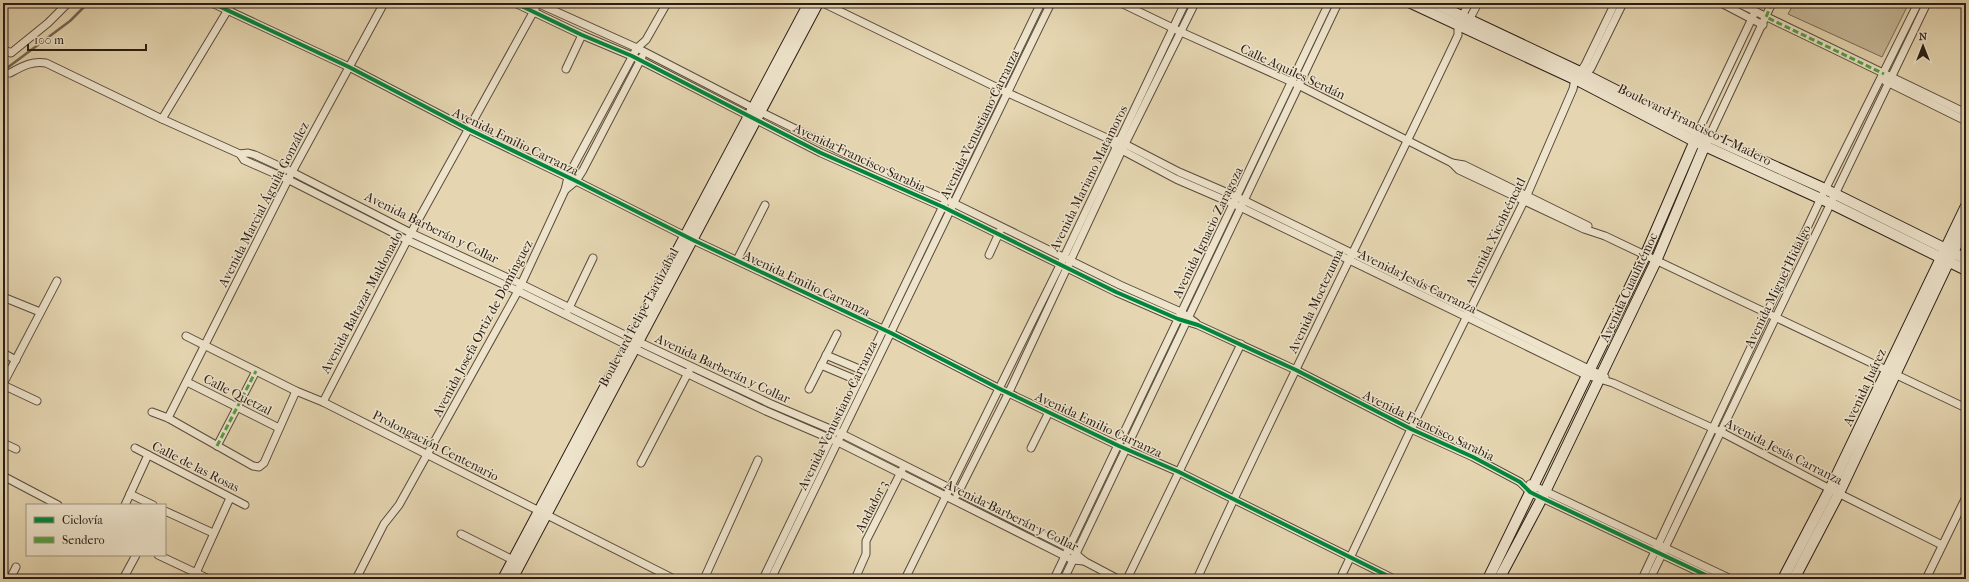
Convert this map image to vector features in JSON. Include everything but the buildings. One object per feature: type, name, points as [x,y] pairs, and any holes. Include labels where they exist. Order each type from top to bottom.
[{"type":"main road","name":"Boulevard Felipe Lardizábal","points":[[503,579],[543,512],[662,291],[785,56],[809,3]]},
{"type":"main road","name":"Boulevard Felipe Lardizábal","points":[[785,56],[818,3]]},
{"type":"main road","name":"Boulevard Francisco I. Madero","points":[[1411,3],[1464,22]]},
{"type":"main road","name":"Boulevard Francisco I. Madero","points":[[1434,3],[1464,22],[1579,80],[1706,142],[1828,196],[1947,255],[1966,270]]},
{"type":"main road","name":"Avenida Cuauhtémoc","points":[[1488,579],[1587,371],[1645,256],[1696,137]]},
{"type":"main road","name":"Avenida Cuauhtémoc","points":[[1500,579],[1544,494],[1656,261],[1706,142]]},
{"type":"main road","name":"Avenida Juárez","points":[[1783,579],[1801,555],[1834,491],[1947,255],[1966,206]]},
{"type":"main road","name":"Avenida Juárez","points":[[1947,255],[1966,225]]},
{"type":"main road","name":"Boulevard Francisco I. Madero","points":[[1947,255],[1966,259]]},
{"type":"main road","name":"Boulevard Felipe Lardizábal","points":[[512,579],[543,512]]},
{"type":"main road","name":"Avenida Juárez","points":[[1794,579],[1801,555]]},
{"type":"street","points":[[3,49],[11,53],[48,23],[68,3]]},
{"type":"street","name":"Avenida Emilio Carranza","points":[[212,3],[349,67],[468,130],[568,177],[690,238],[887,331],[998,388],[1118,446],[1179,472],[1394,579]]},
{"type":"street","points":[[162,119],[232,3]]},
{"type":"street","name":"Avenida Marcial Águila González","points":[[168,418],[292,172],[384,3]]},
{"type":"street","name":"Avenida Francisco Sarabia","points":[[515,3],[755,113]]},
{"type":"street","name":"Avenida Francisco Sarabia","points":[[538,3],[645,52],[755,113],[821,153],[955,203],[1120,285],[1181,312],[1187,319],[1198,325],[1296,370],[1411,429],[1474,457],[1610,529],[1661,549],[1726,578]]},
{"type":"street","name":"Avenida Baltazar Maldonado","points":[[323,402],[409,236],[538,3]]},
{"type":"street","name":"Avenida Josefa Ortiz de Domínguez","points":[[356,579],[384,524],[399,505],[520,287],[565,190],[568,177],[632,56],[637,48],[646,40],[667,3]]},
{"type":"street","name":"Avenida Jesús Carranza","points":[[823,3],[1008,93],[1237,197],[1292,228],[1468,315],[1713,428],[1942,545]]},
{"type":"street","name":"Avenida Venustiano Carranza","points":[[764,579],[796,520],[835,441],[864,371],[920,275],[1051,3]]},
{"type":"street","name":"Calle Aquiles Serdán","points":[[1121,3],[1295,84],[1452,163],[1459,170],[1525,198],[1590,232],[1605,236],[1966,408]]},
{"type":"street","name":"Avenida Mariano Matamoros","points":[[954,500],[1009,392],[1071,261],[1144,88],[1185,3]]},
{"type":"street","name":"Avenida Mariano Matamoros","points":[[905,579],[1060,264],[1121,145],[1152,91],[1195,3]]},
{"type":"street","name":"Avenida Ignacio Zaragoza","points":[[1064,579],[1187,319],[1245,201],[1270,146],[1329,3]]},
{"type":"street","name":"Avenida Ignacio Zaragoza","points":[[1054,579],[1263,143],[1326,30],[1338,3]]},
{"type":"street","name":"Avenida Moctezuma","points":[[1198,579],[1233,500],[1458,35],[1464,22],[1469,3]]},
{"type":"street","name":"Avenida Moctezuma","points":[[1464,22],[1478,3]]},
{"type":"street","name":"Avenida Xicohténcatl","points":[[1604,34],[1615,3]]},
{"type":"street","name":"Avenida Xicohténcatl","points":[[1340,579],[1411,429],[1525,198],[1579,80],[1623,3]]},
{"type":"street","points":[[1721,3],[1753,15],[1766,17],[1925,97],[1963,120],[1965,112],[1925,97]]},
{"type":"street","points":[[1738,3],[1763,24]]},
{"type":"street","name":"Avenida Cuauhtémoc","points":[[1706,142],[1772,3]]},
{"type":"street","name":"Avenida Miguel Hidalgo","points":[[1650,579],[1679,502],[1713,428],[1767,314],[1828,196],[1866,128],[1918,3]]},
{"type":"street","name":"Avenida Miguel Hidalgo","points":[[1642,579],[1661,549],[1698,482],[1776,317],[1858,124],[1886,78],[1927,3]]},
{"type":"street","points":[[1039,6],[1046,12]]},
{"type":"street","name":"Avenida Venustiano Carranza","points":[[838,433],[887,331],[999,88],[1039,6]]},
{"type":"street","name":"Avenida Cuauhtémoc","points":[[1696,137],[1753,15]]},
{"type":"street","points":[[1319,26],[1326,30]]},
{"type":"street","points":[[1027,31],[1035,34]]},
{"type":"street","points":[[566,69],[582,35]]},
{"type":"street","name":"Avenida Josefa Ortiz de Domínguez","points":[[565,190],[576,181],[602,134],[645,52],[646,40]]},
{"type":"street","name":"Avenida Barberán y Collar","points":[[10,72],[26,64],[36,62],[46,63],[162,119],[240,154],[248,153],[255,155],[354,203],[409,236],[460,263],[569,307],[687,374],[835,441],[1066,555],[1075,556],[1118,579]]},
{"type":"street","points":[[616,88],[623,92]]},
{"type":"street","points":[[1144,88],[1152,91]]},
{"type":"street","points":[[1858,124],[1866,128]]},
{"type":"street","points":[[593,130],[602,134]]},
{"type":"street","points":[[974,143],[982,147]]},
{"type":"street","points":[[1263,143],[1270,146]]},
{"type":"street","name":"Avenida Jesús Carranza","points":[[1121,145],[1176,179],[1241,208],[1292,228]]},
{"type":"street","name":"Avenida Barberán y Collar","points":[[240,154],[244,160],[350,210],[409,236],[464,257],[520,287],[565,315],[633,344],[691,366],[771,404],[838,433],[1069,548],[1075,556]]},
{"type":"street","points":[[1176,179],[1180,172]]},
{"type":"street","name":"Avenida Francisco Sarabia","points":[[880,174],[943,207],[1116,292],[1178,319],[1187,319]]},
{"type":"street","points":[[350,210],[354,203]]},
{"type":"street","points":[[737,260],[765,205]]},
{"type":"street","points":[[989,255],[1002,227]]},
{"type":"street","points":[[460,263],[464,257]]},
{"type":"street","points":[[565,315],[593,258]]},
{"type":"street","points":[[1207,259],[1215,262]]},
{"type":"street","points":[[913,272],[920,275]]},
{"type":"street","points":[[36,401],[3,385],[56,281]]},
{"type":"street","points":[[1116,292],[1120,285]]},
{"type":"street","points":[[1140,303],[1144,296]]},
{"type":"street","points":[[3,297],[40,312]]},
{"type":"street","points":[[1030,325],[1038,330]]},
{"type":"street","points":[[809,389],[837,334]]},
{"type":"street","name":"Prolongación Centenario","points":[[186,336],[205,344],[296,391],[323,402],[674,579]]},
{"type":"street","points":[[1127,579],[1241,344]]},
{"type":"street","points":[[3,354],[16,360]]},
{"type":"street","points":[[826,354],[864,371]]},
{"type":"street","points":[[641,462],[691,366]]},
{"type":"street","points":[[821,366],[859,381]]},
{"type":"street","points":[[218,446],[236,407],[256,370]]},
{"type":"street","points":[[1150,380],[1157,383]]},
{"type":"street","name":"Calle Quetzal","points":[[187,382],[279,428]]},
{"type":"street","points":[[152,412],[168,418],[253,466],[259,467],[264,463],[296,391]]},
{"type":"street","points":[[766,411],[771,404]]},
{"type":"street","points":[[1136,409],[1144,412]]},
{"type":"street","points":[[1031,448],[1049,412]]},
{"type":"street","points":[[975,437],[983,441]]},
{"type":"street","points":[[3,443],[16,449]]},
{"type":"street","name":"Calle de las Rosas","points":[[135,448],[245,505]]},
{"type":"street","points":[[125,504],[148,455]]},
{"type":"street","points":[[704,579],[758,460]]},
{"type":"street","name":"Andador 3","points":[[854,579],[866,554],[866,541],[905,466]]},
{"type":"street","points":[[3,476],[56,504]]},
{"type":"street","points":[[1690,479],[1698,482]]},
{"type":"street","points":[[130,494],[151,504]]},
{"type":"street","name":"Avenida Francisco Sarabia","points":[[1544,494],[1614,522],[1714,579]]},
{"type":"street","points":[[1095,495],[1103,498]]},
{"type":"street","points":[[1926,579],[1966,497]]},
{"type":"street","points":[[196,573],[230,498]]},
{"type":"street","points":[[1679,502],[1686,505]]},
{"type":"street","points":[[166,511],[213,533]]},
{"type":"street","points":[[1006,526],[1010,518]]},
{"type":"street","name":"Avenida Venustiano Carranza","points":[[772,579],[796,520]]},
{"type":"street","points":[[1610,529],[1614,522]]},
{"type":"street","points":[[461,534],[514,560]]},
{"type":"street","points":[[123,579],[135,556]]},
{"type":"street","points":[[160,556],[209,579]]},
{"type":"street","points":[[10,579],[16,567]]},
{"type":"shaded area","points":[[1794,3],[1909,3],[1882,57],[1788,14]]},
{"type":"waterway","points":[[3,71],[70,21],[88,3]]},
{"type":"marked path","points":[[1772,3],[1766,17],[1884,74]]},
{"type":"marked path","points":[[217,446],[256,371]]},
{"type":"cycle path","points":[[212,3],[349,67],[468,129],[693,240],[891,333],[998,388],[1119,446],[1179,472],[1394,579]]},
{"type":"cycle path","points":[[515,3],[582,35],[632,56],[821,153],[943,207],[1116,292],[1178,319],[1198,325],[1296,370],[1411,429],[1473,457],[1520,482],[1530,492],[1714,579]]}]
